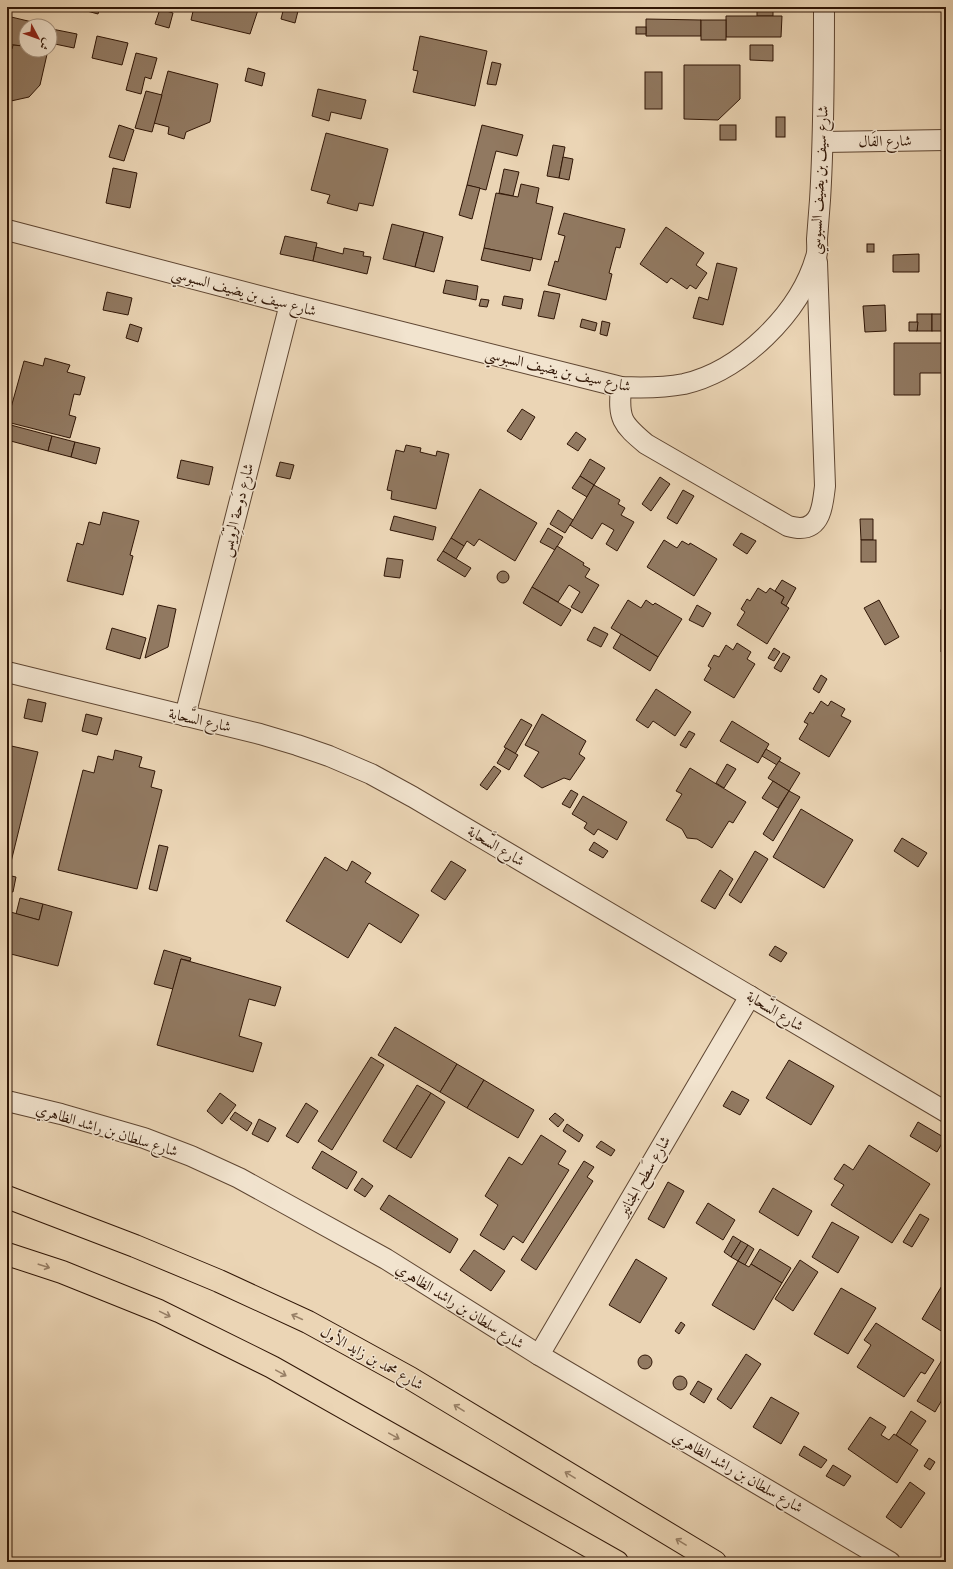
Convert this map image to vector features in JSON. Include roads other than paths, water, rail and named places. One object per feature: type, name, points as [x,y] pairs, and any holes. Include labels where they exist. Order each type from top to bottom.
[{"type":"main road","name":"شارع محمد بن زايد الأول","points":[[7,1197],[219,1280],[308,1322],[410,1378],[715,1562]]},
{"type":"main road","points":[[7,1254],[62,1272],[159,1311],[272,1367],[617,1562]]},
{"type":"street","name":"شارع سيف بن يضيف السبوسي","points":[[7,230],[290,304],[621,387],[653,388],[685,383],[716,372],[744,356],[768,334],[789,309],[805,284],[816,256],[824,142],[824,7]]},
{"type":"street","name":"شارع الفَال","points":[[824,142],[946,140]]},
{"type":"street","points":[[621,387],[620,402],[623,421],[626,426],[646,444],[788,526],[801,528],[814,524],[820,515],[825,486],[816,256]]},
{"type":"street","name":"شارع دَوحة الرِّوَيس","points":[[185,716],[290,304]]},
{"type":"street","name":"شارع السَّحابة","points":[[7,672],[260,734],[329,756],[371,774],[413,797],[946,1112]]},
{"type":"street","name":"شارع سَطح الجنانير","points":[[539,1355],[750,996]]},
{"type":"street","name":"شارع سلطان بن راشد الظاهري","points":[[7,1101],[61,1114],[144,1138],[191,1156],[239,1178],[386,1259],[539,1355],[890,1562]]}]
